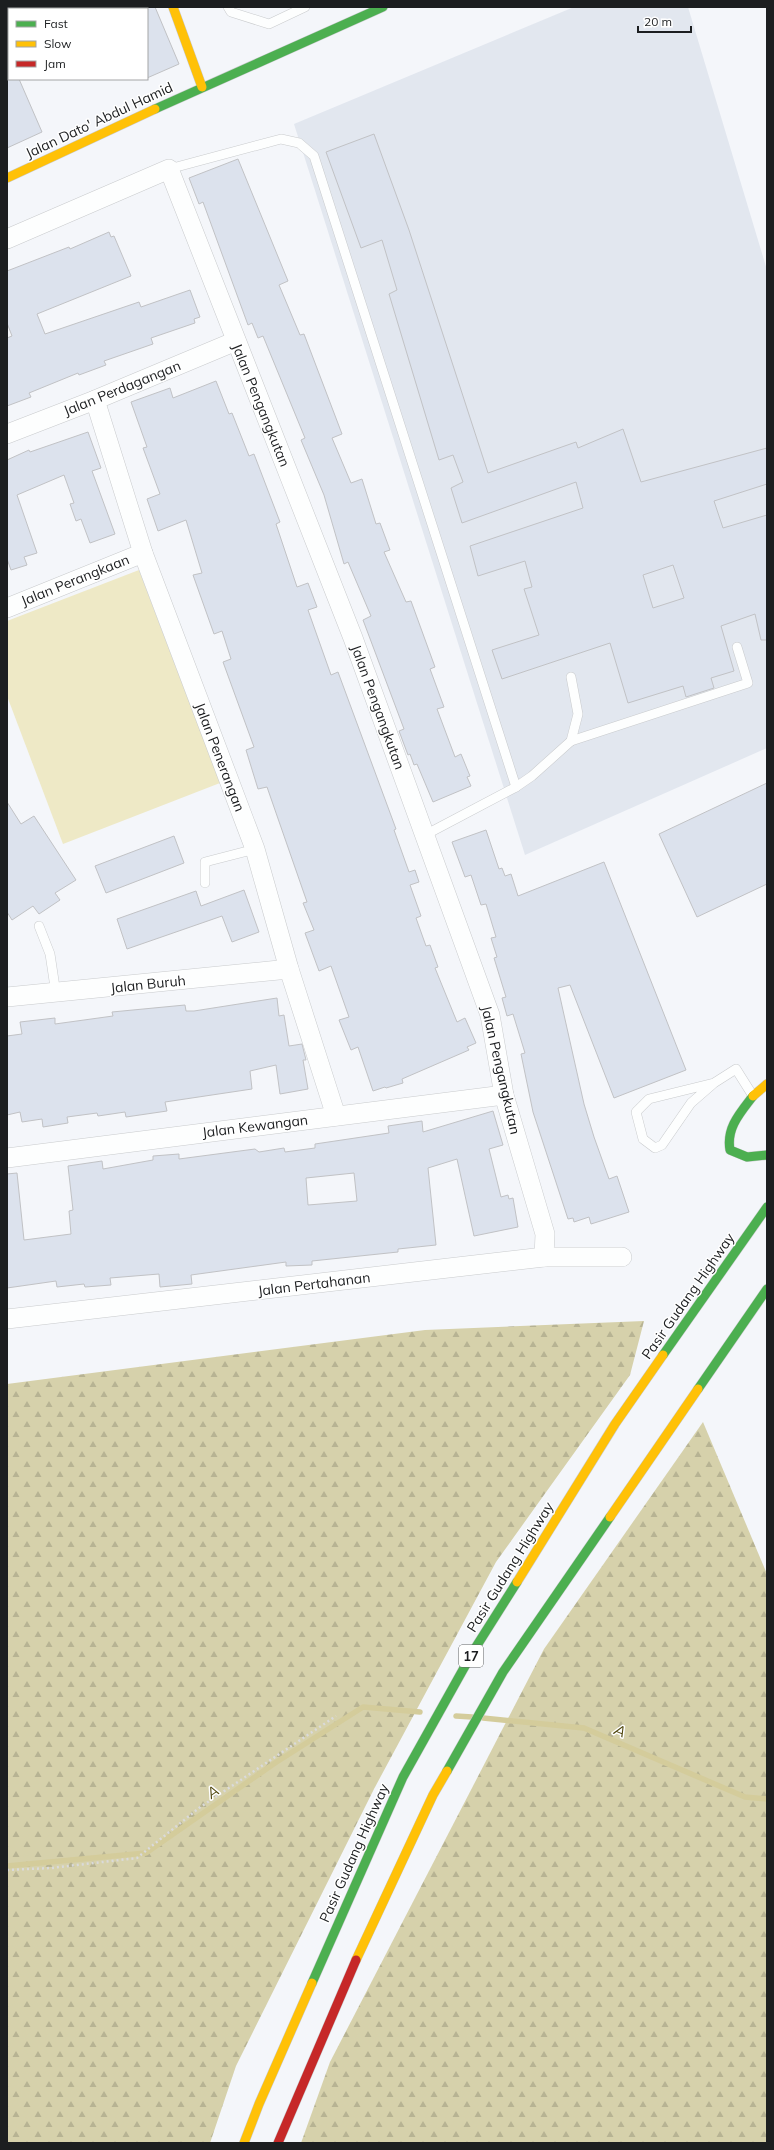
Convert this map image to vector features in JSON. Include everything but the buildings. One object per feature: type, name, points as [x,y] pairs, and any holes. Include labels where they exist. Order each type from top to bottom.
[{"type":"main road","points":[[173,7],[202,87]]},
{"type":"main road","name":"Jalan Dato' Abdul Hamid","points":[[7,178],[202,87],[383,7]]},
{"type":"main road","points":[[767,1084],[753,1096],[735,1121],[727,1139],[730,1150],[740,1156],[752,1158],[767,1155]]},
{"type":"main road","name":"Pasir Gudang Highway","points":[[244,2143],[262,2097],[406,1770],[474,1650],[615,1424],[767,1207]]},
{"type":"main road","name":"17","points":[[278,2143],[372,1922],[433,1795],[503,1672],[767,1289]]},
{"type":"street","points":[[7,239],[169,169]]},
{"type":"street","name":"Jalan Pengangkutan","points":[[169,169],[353,638],[490,1015],[504,1095],[545,1234],[544,1257]]},
{"type":"street","name":"Jalan Perdagangan","points":[[7,434],[95,400],[236,341]]},
{"type":"street","name":"Jalan Penerangan","points":[[95,400],[143,553],[255,849],[289,970],[336,1116]]},
{"type":"street","name":"Jalan Perangkaan","points":[[7,608],[143,553]]},
{"type":"street","name":"Jalan Buruh","points":[[7,998],[289,970]]},
{"type":"street","name":"Jalan Kewangan","points":[[7,1158],[504,1095]]},
{"type":"street","name":"Jalan Pertahanan","points":[[7,1319],[544,1257],[622,1257]]},
{"type":"lane","points":[[228,7],[231,12],[269,24],[305,7]]},
{"type":"lane","points":[[169,169],[281,139],[299,142],[314,156],[516,787]]},
{"type":"lane","points":[[425,835],[516,787],[532,776],[571,741],[748,683],[736,647]]},
{"type":"lane","points":[[571,677],[578,714],[571,741]]},
{"type":"lane","points":[[205,883],[205,862],[255,849]]},
{"type":"lane","points":[[39,926],[50,954],[56,994]]},
{"type":"lane","points":[[714,1083],[649,1099],[636,1112],[643,1139],[655,1148],[662,1145],[691,1103],[714,1083],[736,1069],[753,1096]]},
{"type":"path","points":[[7,1870],[51,1868],[137,1858],[199,1808],[336,1716]]},
{"type":"shaded area","points":[[574,7],[688,7],[767,270],[767,748],[525,855],[294,124]]},
{"type":"shaded area","points":[[139,570],[220,783],[63,844],[7,696],[7,621]]},
{"type":"green space","points":[[644,1321],[630,1375],[496,1562],[374,1789],[236,2066],[210,2143],[7,2143],[7,1384],[425,1330]]},
{"type":"green space","points":[[703,1422],[767,1574],[767,2143],[301,2143],[330,2062],[544,1649]]},
{"type":"waterway","name":"A","points":[[7,1866],[146,1853],[275,1763],[363,1707],[420,1712]]},
{"type":"waterway","name":"A","points":[[456,1716],[472,1717]]},
{"type":"waterway","name":"A","points":[[483,1718],[584,1728],[745,1797],[767,1799]]},
{"type":"traffic: fast","points":[[155,109],[383,7]]},
{"type":"traffic: fast","points":[[753,1096],[735,1121],[732,1128],[729,1142],[730,1150],[747,1157],[767,1155]]},
{"type":"traffic: fast","points":[[663,1355],[767,1207]]},
{"type":"traffic: fast","points":[[698,1389],[767,1289]]},
{"type":"traffic: fast","points":[[447,1771],[503,1672],[610,1517]]},
{"type":"traffic: fast","points":[[312,1983],[403,1777],[474,1650],[517,1582]]},
{"type":"traffic: slow","points":[[173,7],[202,87]]},
{"type":"traffic: slow","points":[[7,178],[155,109]]},
{"type":"traffic: slow","points":[[753,1096],[767,1084]]},
{"type":"traffic: slow","points":[[517,1582],[615,1424],[663,1355]]},
{"type":"traffic: slow","points":[[610,1517],[698,1389]]},
{"type":"traffic: slow","points":[[356,1960],[433,1795],[447,1771]]},
{"type":"traffic: slow","points":[[244,2143],[259,2104],[312,1983]]},
{"type":"traffic: jam","points":[[278,2143],[356,1960]]}]
